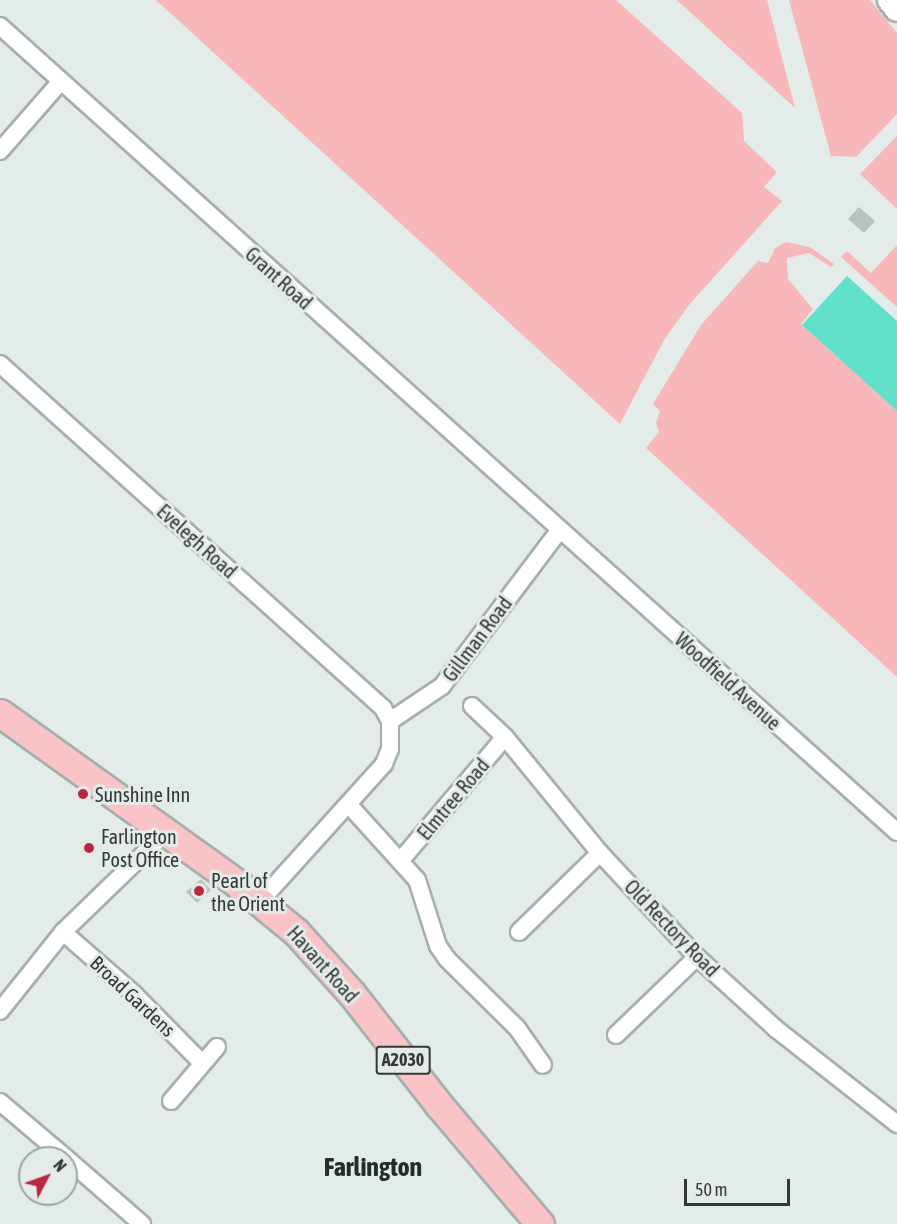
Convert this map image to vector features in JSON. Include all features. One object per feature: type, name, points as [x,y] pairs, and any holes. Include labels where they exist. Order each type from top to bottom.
[{"type":"main road","points":[[890,0],[897,9]]},
{"type":"main road","name":"Havant Road","points":[[0,713],[260,901],[296,932],[352,994],[439,1106],[540,1224]]},
{"type":"street","name":"Grant Road","points":[[0,26],[559,531]]},
{"type":"street","points":[[0,151],[61,81]]},
{"type":"street","name":"Evelegh Road","points":[[0,364],[375,700],[390,721]]},
{"type":"street","name":"Gillman Road","points":[[390,721],[442,686],[559,531]]},
{"type":"street","name":"Woodfield Avenue","points":[[559,531],[897,832]]},
{"type":"street","name":"Old Rectory Road","points":[[472,706],[505,738],[600,853],[698,957],[776,1029],[897,1124]]},
{"type":"street","points":[[260,901],[384,764],[390,749],[390,721]]},
{"type":"street","name":"Elmtree Road","points":[[401,860],[505,738]]},
{"type":"street","points":[[349,805],[417,880],[438,946],[447,959],[517,1028],[543,1065]]},
{"type":"street","points":[[0,1011],[63,932],[139,862],[165,833]]},
{"type":"street","points":[[519,932],[600,853]]},
{"type":"street","name":"Broad Gardens","points":[[63,932],[134,994],[201,1062]]},
{"type":"street","points":[[616,1035],[698,957]]},
{"type":"street","points":[[171,1101],[201,1062],[217,1047]]},
{"type":"street","points":[[0,1102],[52,1146]]},
{"type":"street","points":[[78,1168],[142,1224]]},
{"type":"shaded area","points":[[156,0],[616,0],[742,113],[744,141],[777,172],[764,187],[782,201],[689,305],[664,340],[620,424]]},
{"type":"shaded area","points":[[677,0],[767,0],[795,108],[690,12]]},
{"type":"shaded area","points":[[789,0],[870,0],[897,33],[897,114],[856,157],[831,156]]},
{"type":"shaded area","points":[[897,136],[897,209],[860,174]]},
{"type":"shaded area","points":[[786,242],[810,247],[834,264],[831,267],[809,253],[787,258],[788,279],[813,309],[801,324],[897,411],[897,677],[646,448],[659,432],[656,423],[660,411],[653,404],[701,325],[758,261],[768,263],[775,248]]},
{"type":"shaded area","points":[[897,245],[897,307],[841,257],[847,251],[871,273]]},
{"type":"shaded area","points":[[847,276],[897,321],[897,411],[802,325]]},
{"type":"building","points":[[859,207],[875,221],[864,233],[848,219]]},
{"type":"building","name":"Pearl of the Orient","points":[[201,879],[211,890],[197,903],[186,892]]},
{"type":"place","name":"Sunshine Inn","points":[[83,794]]},
{"type":"place","name":"Farlington Post Office","points":[[89,848]]},
{"type":"place","name":"Pearl of the Orient","points":[[199,891]]},
{"type":"district","name":"Farlington","points":[[373,1168]]}]
